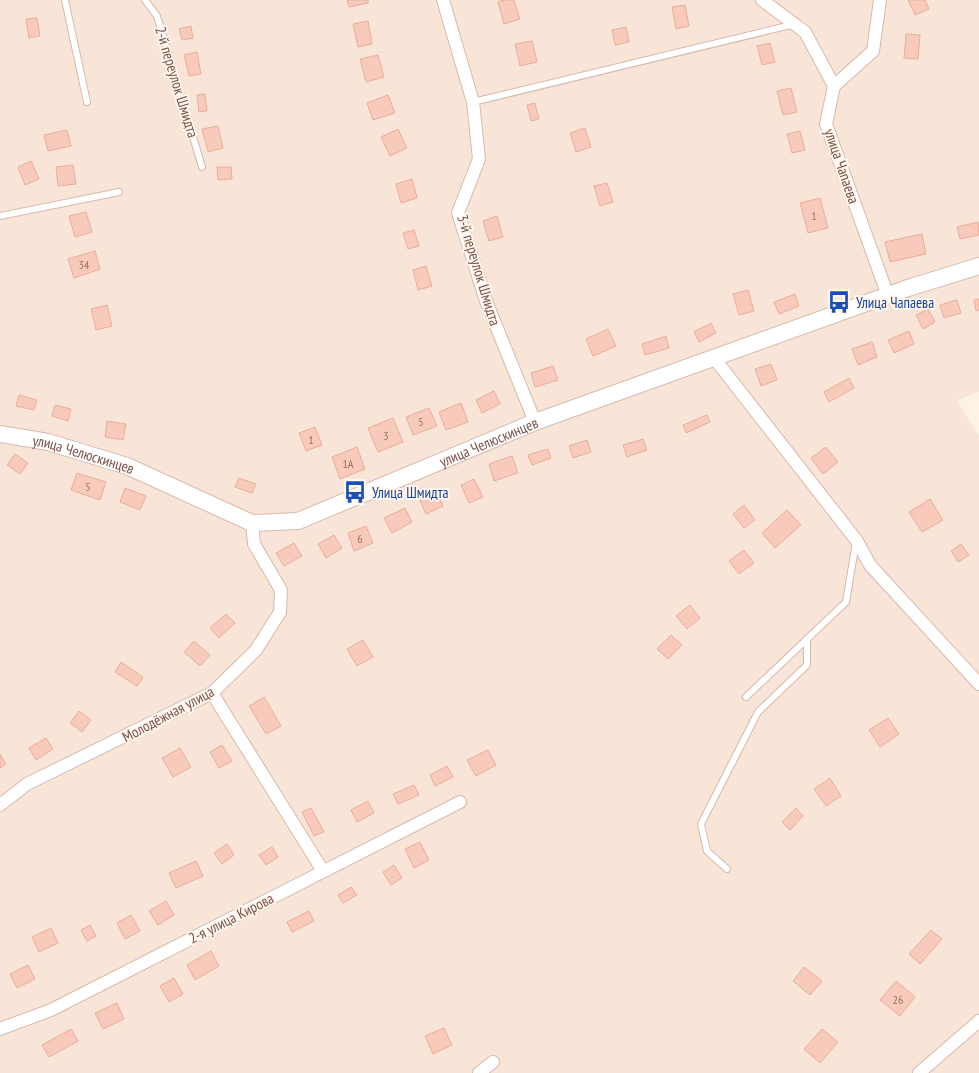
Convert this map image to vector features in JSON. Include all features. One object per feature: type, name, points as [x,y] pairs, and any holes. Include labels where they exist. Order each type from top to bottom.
[{"type":"street","name":"3-й переулок Шмидта","points":[[443,0],[473,102],[479,159],[458,212],[486,301],[535,422]]},
{"type":"street","points":[[762,0],[805,32],[834,86],[873,51],[880,0]]},
{"type":"street","name":"улица Чапаева","points":[[834,86],[826,124],[888,296]]},
{"type":"street","name":"улица Челюскинцев","points":[[0,434],[48,442],[126,466],[252,523],[298,522],[535,422],[888,296],[979,266]]},
{"type":"street","points":[[714,358],[856,541],[870,565],[979,684]]},
{"type":"street","name":"Молодёжная улица","points":[[0,805],[27,784],[212,693],[256,650],[280,612],[281,590],[254,544],[252,523]]},
{"type":"street","points":[[212,693],[323,871]]},
{"type":"street","name":"2-я улица Кирова","points":[[0,1029],[51,1010],[460,802]]},
{"type":"street","points":[[919,1073],[979,1021]]},
{"type":"street","points":[[479,1073],[493,1062]]},
{"type":"lane","points":[[65,0],[88,102]]},
{"type":"lane","name":"2-й переулок Шмидта","points":[[145,0],[157,16],[202,167]]},
{"type":"lane","points":[[473,102],[794,24]]},
{"type":"lane","points":[[0,216],[119,192]]},
{"type":"lane","points":[[746,697],[846,602],[856,541]]},
{"type":"lane","points":[[727,869],[707,851],[702,824],[758,712],[807,665],[807,639]]},
{"type":"shaded area","points":[[0,0],[979,0],[979,392],[957,400],[979,436],[979,1073],[0,1073]]},
{"type":"building","points":[[347,0],[368,0],[368,3],[349,7]]},
{"type":"building","points":[[514,0],[520,19],[504,24],[498,2]]},
{"type":"building","points":[[908,0],[925,0],[929,9],[915,15]]},
{"type":"building","points":[[685,5],[689,26],[676,29],[672,7]]},
{"type":"building","points":[[37,18],[40,36],[29,38],[26,19]]},
{"type":"building","points":[[368,21],[372,44],[358,47],[353,24]]},
{"type":"building","points":[[191,26],[193,38],[182,40],[179,29]]},
{"type":"building","points":[[626,27],[629,42],[615,45],[612,30]]},
{"type":"building","points":[[906,34],[920,35],[918,59],[904,58]]},
{"type":"building","points":[[532,41],[537,62],[520,66],[515,44]]},
{"type":"building","points":[[770,43],[775,62],[762,65],[757,46]]},
{"type":"building","points":[[197,52],[201,74],[189,76],[184,55]]},
{"type":"building","points":[[378,55],[384,77],[366,82],[360,59]]},
{"type":"building","points":[[791,88],[797,112],[783,115],[777,91]]},
{"type":"building","points":[[205,94],[207,111],[199,112],[197,95]]},
{"type":"building","points":[[388,95],[395,113],[373,120],[367,103]]},
{"type":"building","points":[[535,103],[539,119],[531,121],[527,105]]},
{"type":"building","points":[[218,126],[223,148],[208,152],[202,129]]},
{"type":"building","points":[[585,128],[591,147],[576,152],[570,133]]},
{"type":"building","points":[[398,129],[407,148],[390,156],[381,137]]},
{"type":"building","points":[[67,130],[71,146],[48,151],[44,135]]},
{"type":"building","points":[[800,131],[805,150],[792,153],[787,134]]},
{"type":"building","points":[[31,161],[39,179],[25,185],[18,167]]},
{"type":"building","points":[[73,165],[76,184],[58,186],[56,167]]},
{"type":"building","points":[[217,167],[231,167],[232,179],[218,180]]},
{"type":"building","points":[[412,179],[417,198],[401,203],[396,184]]},
{"type":"building","points":[[607,183],[613,202],[600,206],[594,186]]},
{"type":"building","points":[[820,198],[828,228],[808,233],[800,203]]},
{"type":"building","points":[[86,212],[92,232],[75,237],[69,216]]},
{"type":"building","points":[[497,216],[503,237],[489,241],[483,221]]},
{"type":"building","points":[[978,222],[979,235],[960,239],[957,227]]},
{"type":"building","points":[[414,230],[419,246],[408,249],[403,233]]},
{"type":"building","points":[[922,234],[926,254],[890,262],[885,242]]},
{"type":"building","points":[[95,251],[100,269],[74,278],[68,259]]},
{"type":"building","points":[[426,266],[432,286],[418,290],[413,270]]},
{"type":"building","points":[[748,290],[754,311],[739,315],[733,294]]},
{"type":"building","points":[[795,294],[799,306],[779,314],[774,302]]},
{"type":"building","points":[[979,299],[979,310],[976,311],[974,300]]},
{"type":"building","points":[[957,300],[961,313],[944,318],[940,305]]},
{"type":"building","points":[[107,305],[112,326],[96,330],[91,309]]},
{"type":"building","points":[[928,309],[935,322],[923,329],[916,315]]},
{"type":"building","points":[[711,323],[716,333],[699,342],[694,332]]},
{"type":"building","points":[[608,329],[616,346],[593,356],[586,339]]},
{"type":"building","points":[[909,331],[914,344],[894,353],[888,340]]},
{"type":"building","points":[[666,336],[669,348],[645,355],[642,344]]},
{"type":"building","points":[[872,342],[877,357],[858,365],[852,349]]},
{"type":"building","points":[[771,364],[777,380],[761,386],[755,369]]},
{"type":"building","points":[[553,366],[558,380],[535,387],[531,373]]},
{"type":"building","points":[[849,378],[854,388],[829,402],[824,392]]},
{"type":"building","points":[[494,391],[500,404],[482,413],[476,400]]},
{"type":"building","points":[[19,395],[37,400],[34,410],[16,406]]},
{"type":"building","points":[[461,403],[468,422],[446,430],[439,412]]},
{"type":"building","points":[[55,405],[71,409],[68,421],[52,416]]},
{"type":"building","points":[[429,408],[437,426],[413,435],[406,417]]},
{"type":"building","points":[[707,415],[710,422],[686,433],[683,425]]},
{"type":"building","points":[[393,418],[403,442],[378,452],[368,428]]},
{"type":"building","points":[[107,421],[126,424],[123,440],[105,437]]},
{"type":"building","points":[[315,427],[322,445],[306,451],[299,433]]},
{"type":"building","points":[[643,439],[647,450],[627,457],[623,445]]},
{"type":"building","points":[[587,440],[591,452],[573,458],[569,446]]},
{"type":"building","points":[[357,447],[365,469],[340,479],[332,457]]},
{"type":"building","points":[[826,447],[838,462],[823,474],[811,458]]},
{"type":"building","points":[[548,449],[551,458],[532,465],[528,455]]},
{"type":"building","points":[[15,454],[28,463],[20,474],[7,465]]},
{"type":"building","points":[[512,456],[518,473],[494,481],[489,464]]},
{"type":"building","points":[[77,473],[106,482],[100,500],[71,490]]},
{"type":"building","points":[[239,478],[256,484],[252,493],[235,487]]},
{"type":"building","points":[[474,479],[483,497],[469,503],[461,485]]},
{"type":"building","points":[[125,488],[146,496],[140,510],[120,502]]},
{"type":"building","points":[[437,493],[443,506],[426,514],[420,501]]},
{"type":"building","points":[[930,499],[943,520],[922,532],[909,512]]},
{"type":"building","points":[[744,505],[755,520],[744,528],[733,514]]},
{"type":"building","points":[[405,508],[412,522],[392,533],[384,518]]},
{"type":"building","points":[[787,510],[801,525],[775,548],[762,533]]},
{"type":"building","points":[[366,526],[373,543],[354,551],[348,533]]},
{"type":"building","points":[[334,535],[342,548],[326,558],[318,544]]},
{"type":"building","points":[[294,543],[302,556],[284,566],[276,553]]},
{"type":"building","points":[[961,544],[969,555],[958,562],[951,551]]},
{"type":"building","points":[[744,550],[754,563],[739,574],[729,561]]},
{"type":"building","points":[[690,605],[700,618],[687,629],[676,616]]},
{"type":"building","points":[[226,614],[235,623],[219,638],[210,628]]},
{"type":"building","points":[[671,635],[682,645],[668,659],[657,649]]},
{"type":"building","points":[[363,640],[373,657],[357,666],[347,649]]},
{"type":"building","points":[[194,641],[210,655],[200,666],[184,652]]},
{"type":"building","points":[[121,662],[143,677],[137,686],[115,672]]},
{"type":"building","points":[[264,697],[281,726],[266,734],[249,706]]},
{"type":"building","points":[[79,711],[91,720],[82,732],[70,723]]},
{"type":"building","points":[[888,718],[899,734],[880,747],[869,730]]},
{"type":"building","points":[[46,738],[53,749],[36,760],[29,748]]},
{"type":"building","points":[[222,745],[232,761],[219,768],[210,752]]},
{"type":"building","points":[[180,748],[191,767],[173,777],[162,758]]},
{"type":"building","points":[[488,750],[496,765],[476,776],[467,760]]},
{"type":"building","points":[[0,754],[6,764],[0,768]]},
{"type":"building","points":[[447,766],[453,777],[435,786],[430,775]]},
{"type":"building","points":[[830,778],[841,796],[826,806],[814,789]]},
{"type":"building","points":[[414,785],[419,795],[398,804],[393,794]]},
{"type":"building","points":[[368,801],[374,813],[357,822],[351,810]]},
{"type":"building","points":[[311,808],[324,832],[314,836],[302,812]]},
{"type":"building","points":[[796,808],[803,816],[790,830],[782,822]]},
{"type":"building","points":[[420,842],[429,860],[414,868],[405,849]]},
{"type":"building","points":[[227,844],[234,855],[222,864],[214,853]]},
{"type":"building","points":[[272,847],[278,857],[266,865],[259,855]]},
{"type":"building","points":[[196,861],[203,876],[176,888],[169,873]]},
{"type":"building","points":[[394,865],[402,878],[391,885],[383,872]]},
{"type":"building","points":[[351,887],[357,895],[343,903],[338,895]]},
{"type":"building","points":[[166,901],[174,915],[158,925],[149,911]]},
{"type":"building","points":[[309,911],[314,921],[292,932],[287,922]]},
{"type":"building","points":[[131,915],[140,931],[125,939],[117,923]]},
{"type":"building","points":[[90,925],[96,936],[87,941],[81,930]]},
{"type":"building","points":[[51,928],[58,943],[39,952],[32,937]]},
{"type":"building","points":[[931,930],[942,939],[920,964],[909,954]]},
{"type":"building","points":[[211,951],[219,966],[195,980],[187,965]]},
{"type":"building","points":[[28,965],[35,979],[17,988],[10,974]]},
{"type":"building","points":[[804,967],[822,981],[810,995],[793,981]]},
{"type":"building","points":[[174,978],[183,994],[169,1002],[160,986]]},
{"type":"building","points":[[896,981],[915,997],[900,1016],[880,1000]]},
{"type":"building","points":[[117,1003],[124,1019],[103,1029],[95,1013]]},
{"type":"building","points":[[444,1028],[452,1045],[433,1054],[425,1036]]},
{"type":"building","points":[[71,1029],[78,1041],[49,1057],[42,1045]]},
{"type":"building","points":[[822,1029],[838,1042],[820,1063],[804,1049]]},
{"type":"place","name":"Улица Чапаева","points":[[839,302]]},
{"type":"place","name":"Улица Шмидта","points":[[355,492]]}]
